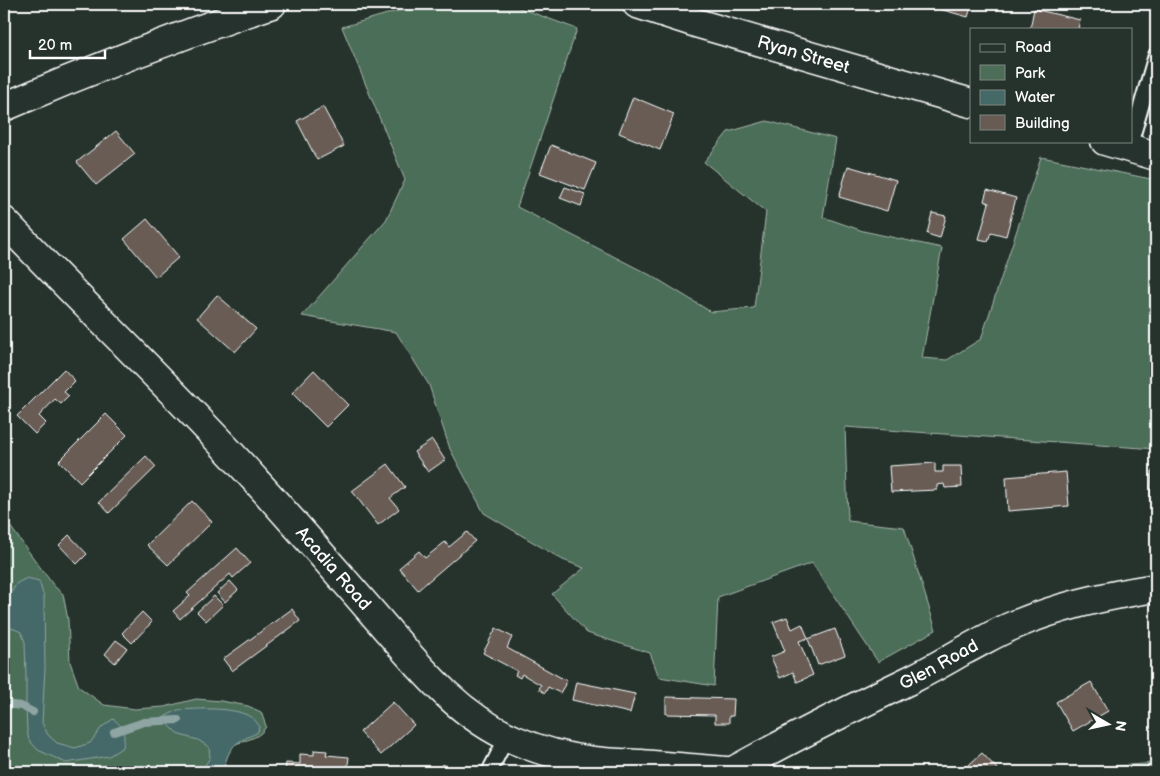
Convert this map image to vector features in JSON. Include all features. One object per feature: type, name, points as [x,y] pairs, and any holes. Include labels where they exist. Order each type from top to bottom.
[{"type":"street","points":[[4,106],[206,26],[272,4]]},
{"type":"street","name":"Ryan Street","points":[[637,4],[970,103]]},
{"type":"street","points":[[1117,145],[1156,156]]},
{"type":"street","name":"Acadia Road","points":[[4,221],[157,375],[250,475],[424,672],[471,715],[507,737],[536,748],[592,761],[734,772]]},
{"type":"street","name":"Glen Road","points":[[734,772],[813,727],[1016,624],[1090,600],[1156,588]]},
{"type":"lane","points":[[1132,110],[1156,55]]},
{"type":"lane","points":[[488,772],[507,737]]},
{"type":"green space","points":[[422,4],[509,4],[577,29],[517,207],[654,277],[711,312],[754,308],[766,212],[704,162],[728,132],[767,121],[836,139],[823,217],[863,231],[942,248],[922,358],[947,360],[981,339],[1041,157],[1156,180],[1156,449],[845,427],[848,521],[904,527],[936,630],[878,662],[812,563],[718,597],[714,686],[659,677],[650,653],[587,633],[552,594],[584,568],[563,560],[484,513],[450,449],[429,385],[396,332],[302,316],[386,220],[405,180],[342,27]]},
{"type":"green space","points":[[4,518],[54,586],[63,594],[68,620],[70,662],[79,687],[104,705],[135,709],[164,707],[196,699],[248,706],[261,712],[266,726],[257,736],[233,747],[227,757],[223,772],[4,772]]},
{"type":"green space","points":[[1156,763],[1156,772],[1078,772],[1078,769]]},
{"type":"water","points":[[27,578],[39,581],[44,597],[45,668],[42,723],[48,735],[57,743],[75,748],[90,743],[102,727],[113,719],[122,728],[124,742],[123,747],[109,756],[66,763],[38,750],[29,740],[26,708],[25,642],[21,632],[12,628],[4,634],[4,602],[17,583]]},
{"type":"water","points":[[215,709],[235,711],[256,721],[259,726],[258,732],[233,747],[227,757],[223,772],[200,772],[210,758],[209,747],[198,740],[180,735],[170,726],[166,716],[178,710]]},
{"type":"building","points":[[922,4],[972,4],[968,17]]},
{"type":"building","points":[[1034,9],[1080,20],[1078,28],[1030,28]]},
{"type":"building","points":[[633,97],[674,114],[660,150],[619,133]]},
{"type":"building","points":[[323,107],[344,146],[317,160],[297,121]]},
{"type":"building","points":[[116,131],[135,154],[96,185],[77,162]]},
{"type":"building","points":[[551,145],[596,163],[585,190],[540,173]]},
{"type":"building","points":[[848,166],[896,180],[887,211],[839,197]]},
{"type":"building","points":[[565,187],[585,194],[581,206],[560,198]]},
{"type":"building","points":[[987,190],[1016,198],[1006,236],[991,232],[988,241],[979,239],[989,203],[984,201]]},
{"type":"building","points":[[932,213],[946,216],[940,238],[927,234]]},
{"type":"building","points":[[147,219],[179,257],[156,277],[124,239]]},
{"type":"building","points":[[217,295],[256,329],[235,352],[197,318]]},
{"type":"building","points":[[64,369],[75,381],[64,392],[69,396],[61,404],[55,399],[39,416],[46,423],[35,434],[17,416]]},
{"type":"building","points":[[314,370],[348,405],[326,427],[292,393]]},
{"type":"building","points":[[106,414],[127,435],[80,482],[59,461]]},
{"type":"building","points":[[432,440],[445,460],[428,472],[414,452]]},
{"type":"building","points":[[146,456],[156,467],[109,513],[99,502]]},
{"type":"building","points":[[935,463],[935,472],[943,472],[943,466],[961,466],[962,487],[945,488],[944,484],[937,485],[937,490],[891,492],[889,466]]},
{"type":"building","points":[[388,464],[405,487],[390,498],[399,509],[378,525],[352,491]]},
{"type":"building","points":[[1152,471],[1156,472],[1156,502],[1150,501]]},
{"type":"building","points":[[1066,472],[1069,506],[1008,511],[1006,477]]},
{"type":"building","points":[[192,501],[212,522],[168,565],[147,545]]},
{"type":"building","points":[[467,532],[475,541],[418,590],[399,568],[419,551],[425,558],[445,542],[449,547]]},
{"type":"building","points":[[69,535],[87,554],[77,564],[59,545]]},
{"type":"building","points":[[237,548],[250,563],[233,578],[230,574],[180,619],[173,611],[190,596],[187,593]]},
{"type":"building","points":[[230,581],[238,590],[225,602],[217,593]]},
{"type":"building","points":[[214,596],[223,605],[206,621],[197,612]]},
{"type":"building","points":[[292,609],[300,621],[232,671],[223,659]]},
{"type":"building","points":[[142,612],[152,622],[132,643],[122,633]]},
{"type":"building","points":[[787,617],[792,629],[802,624],[808,638],[799,641],[813,675],[797,682],[793,672],[780,678],[771,657],[785,651],[773,622]]},
{"type":"building","points":[[496,628],[512,637],[507,648],[567,681],[560,693],[548,687],[545,693],[539,689],[541,685],[522,674],[520,678],[515,675],[517,671],[483,653]]},
{"type":"building","points":[[835,629],[845,655],[818,665],[808,639]]},
{"type":"building","points":[[116,640],[127,648],[115,663],[105,654]]},
{"type":"building","points":[[576,682],[635,694],[630,713],[572,700]]},
{"type":"building","points":[[1091,682],[1108,711],[1073,731],[1056,702]]},
{"type":"building","points":[[666,697],[734,699],[733,716],[729,716],[729,723],[715,723],[715,715],[666,714]]},
{"type":"building","points":[[393,702],[414,725],[381,755],[360,732]]},
{"type":"building","points":[[314,750],[327,751],[326,755],[349,757],[347,772],[285,772],[286,763],[300,764],[300,754],[314,755]]},
{"type":"building","points":[[982,753],[1000,772],[961,772]]},
{"type":"building","points":[[442,764],[457,770],[457,772],[439,772]]},
{"type":"waterway","points":[[4,704],[21,706],[33,712]]},
{"type":"waterway","points":[[114,732],[144,722],[178,720]]}]
